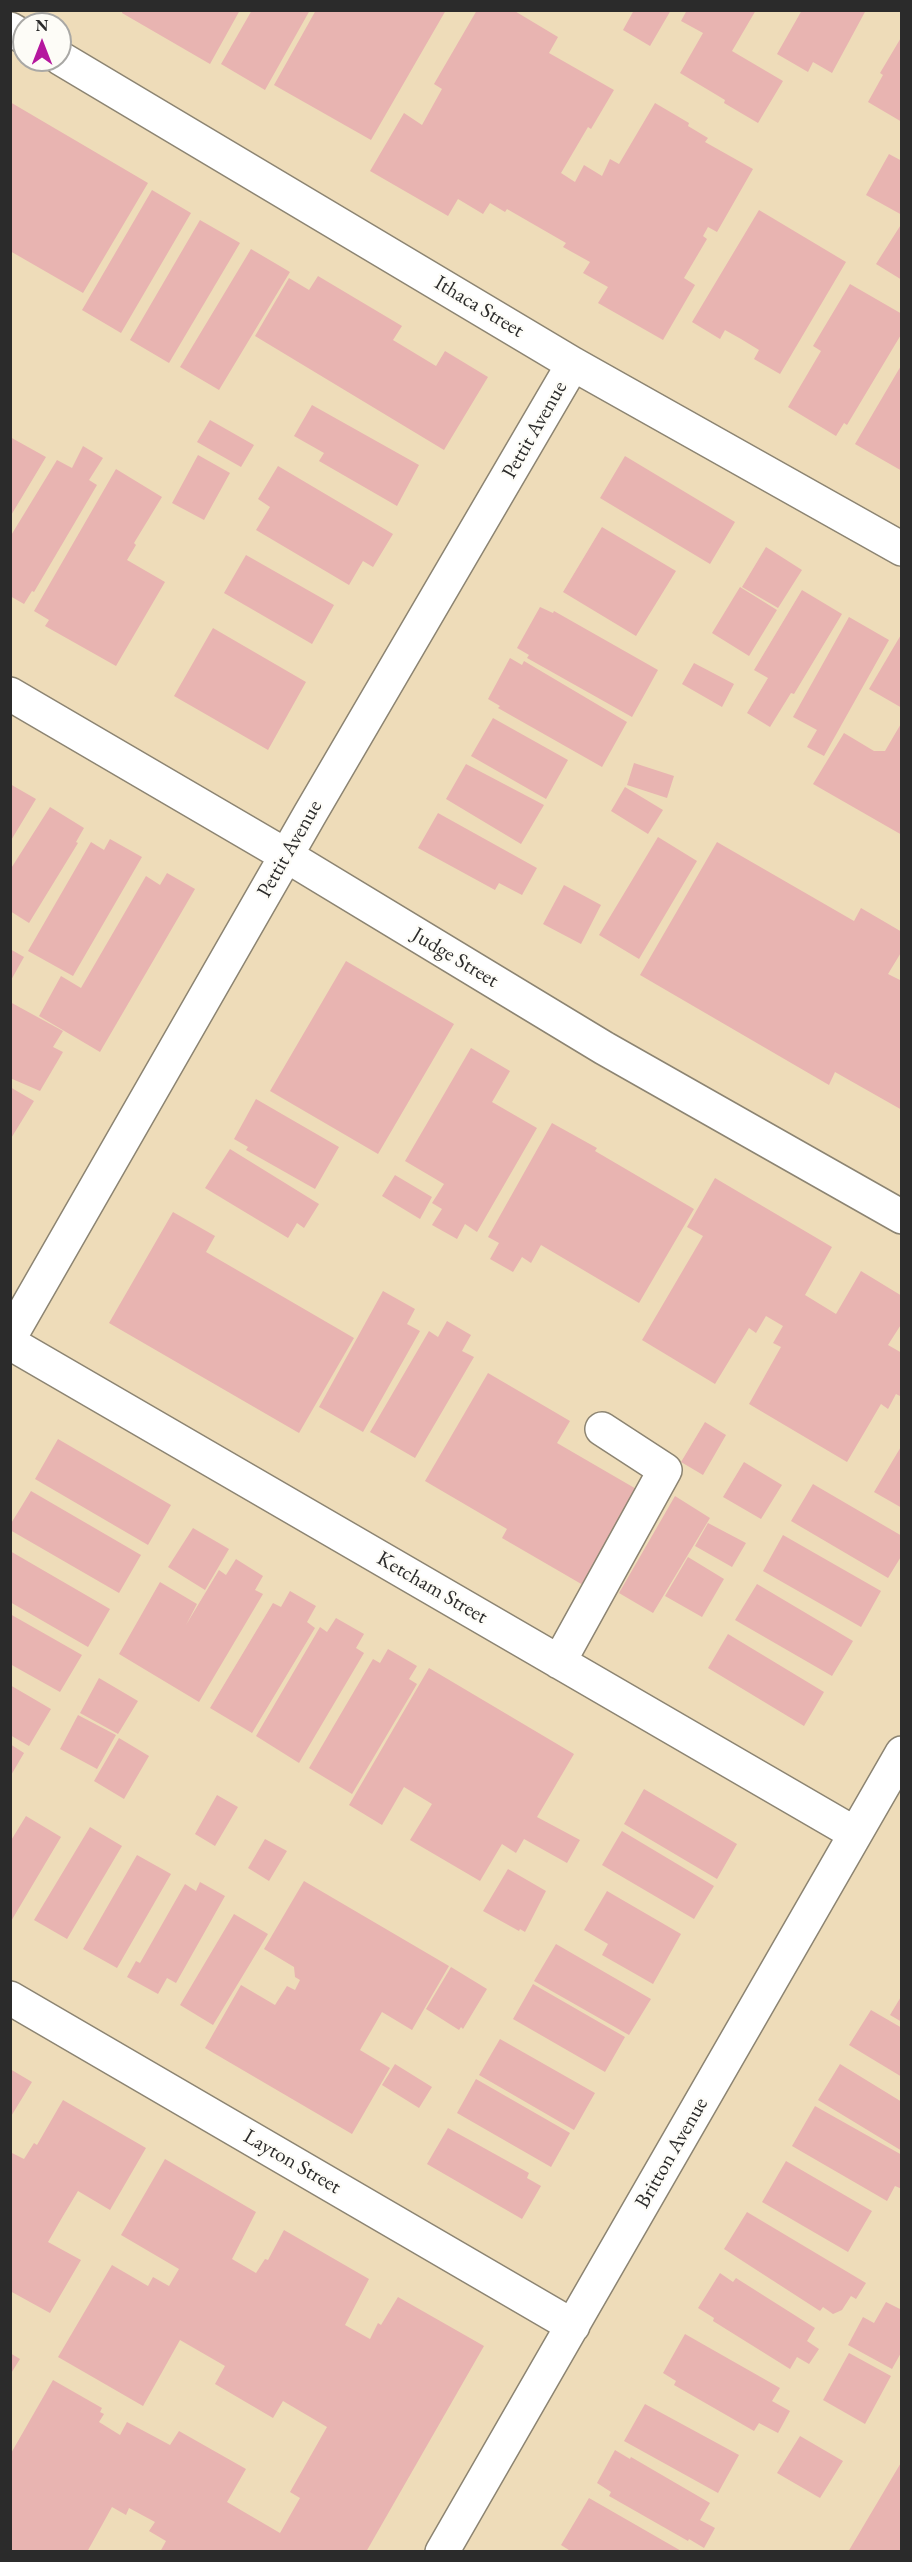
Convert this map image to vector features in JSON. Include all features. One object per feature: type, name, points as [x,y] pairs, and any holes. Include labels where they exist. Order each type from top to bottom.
[{"type":"street","name":"Ithaca Street","points":[[72,65],[573,364],[902,549]]},
{"type":"street","name":"Pettit Avenue","points":[[10,1337],[286,856],[573,364]]},
{"type":"street","name":"Judge Street","points":[[10,694],[286,856],[604,1048],[902,1217]]},
{"type":"street","name":"Ketcham Street","points":[[10,1343],[854,1833]]},
{"type":"street","points":[[560,1662],[665,1470],[602,1429]]},
{"type":"street","name":"Britton Avenue","points":[[442,2552],[854,1833],[902,1754]]},
{"type":"street","name":"Layton Street","points":[[10,1998],[573,2326]]},
{"type":"building","points":[[123,10],[240,10],[210,64],[122,13]]},
{"type":"building","points":[[252,10],[310,10],[265,90],[221,64]]},
{"type":"building","points":[[316,10],[446,10],[371,140],[274,85]]},
{"type":"building","points":[[477,10],[513,10],[558,37],[549,53],[614,90],[591,129],[588,127],[561,173],[575,182],[584,165],[602,176],[610,159],[619,164],[655,103],[689,123],[688,126],[708,138],[705,142],[753,169],[717,232],[708,227],[703,236],[707,239],[684,278],[695,285],[663,340],[598,303],[608,287],[583,273],[590,262],[563,247],[566,243],[507,209],[505,212],[490,203],[483,214],[458,199],[448,216],[370,171],[404,113],[422,125],[442,89],[434,84]]},
{"type":"building","points":[[634,10],[671,10],[650,46],[623,30]]},
{"type":"building","points":[[687,10],[756,10],[732,51],[783,81],[758,123],[680,73],[703,33],[681,21]]},
{"type":"building","points":[[802,10],[866,10],[832,73],[813,62],[808,72],[777,54]]},
{"type":"building","points":[[902,36],[902,122],[868,102],[883,75],[880,73]]},
{"type":"building","points":[[10,102],[148,183],[83,293],[10,251]]},
{"type":"building","points":[[889,154],[902,161],[902,215],[866,195]]},
{"type":"building","points":[[152,190],[191,213],[121,333],[82,310]]},
{"type":"building","points":[[759,210],[846,262],[780,374],[754,359],[759,350],[741,339],[725,330],[720,339],[692,322]]},
{"type":"building","points":[[200,220],[240,243],[169,363],[130,340]]},
{"type":"building","points":[[902,223],[902,280],[876,264]]},
{"type":"building","points":[[251,249],[290,272],[219,390],[180,367]]},
{"type":"building","points":[[318,276],[402,326],[393,340],[436,366],[445,351],[488,377],[444,450],[255,336],[289,278],[309,290]]},
{"type":"building","points":[[850,284],[902,314],[902,333],[847,425],[844,423],[836,436],[788,407],[821,351],[813,346]]},
{"type":"building","points":[[902,364],[902,471],[855,444]]},
{"type":"building","points":[[312,405],[419,465],[397,506],[319,461],[324,453],[294,436]]},
{"type":"building","points":[[210,420],[254,445],[241,467],[197,442]]},
{"type":"building","points":[[10,437],[46,457],[10,517]]},
{"type":"building","points":[[83,446],[103,458],[89,480],[97,485],[34,592],[32,591],[24,604],[10,596],[10,537],[57,460],[72,468]]},
{"type":"building","points":[[198,455],[230,473],[204,520],[172,503]]},
{"type":"building","points":[[625,456],[735,522],[710,564],[600,498]]},
{"type":"building","points":[[278,466],[393,534],[373,567],[363,561],[349,585],[256,530],[270,507],[258,499]]},
{"type":"building","points":[[116,469],[162,497],[134,543],[136,545],[127,560],[165,582],[116,666],[45,626],[49,620],[34,611]]},
{"type":"building","points":[[602,527],[676,571],[636,636],[563,592]]},
{"type":"building","points":[[766,547],[802,570],[778,608],[742,587]]},
{"type":"building","points":[[246,555],[334,605],[312,644],[224,593]]},
{"type":"building","points":[[740,587],[777,610],[749,656],[712,633]]},
{"type":"building","points":[[802,590],[842,614],[794,694],[791,693],[770,727],[747,713],[768,678],[754,670]]},
{"type":"building","points":[[540,607],[553,613],[554,611],[658,670],[632,717],[527,658],[529,655],[517,648]]},
{"type":"building","points":[[849,617],[889,640],[824,756],[807,747],[817,730],[793,717]]},
{"type":"building","points":[[213,628],[306,682],[268,750],[174,696]]},
{"type":"building","points":[[902,633],[902,708],[869,689]]},
{"type":"building","points":[[510,658],[522,665],[524,661],[627,722],[602,767],[498,708],[500,706],[488,699]]},
{"type":"building","points":[[694,663],[734,684],[722,707],[682,684]]},
{"type":"building","points":[[493,718],[568,760],[546,799],[471,756]]},
{"type":"building","points":[[902,722],[902,835],[813,784],[844,733],[874,751],[885,751]]},
{"type":"building","points":[[634,763],[674,776],[667,798],[627,785]]},
{"type":"building","points":[[466,764],[544,805],[521,844],[446,799]]},
{"type":"building","points":[[10,784],[36,799],[10,842]]},
{"type":"building","points":[[625,787],[663,810],[648,834],[611,811]]},
{"type":"building","points":[[50,807],[84,828],[76,842],[78,843],[29,923],[10,911],[10,870]]},
{"type":"building","points":[[438,813],[537,868],[522,895],[499,883],[495,890],[418,848]]},
{"type":"building","points":[[658,837],[697,861],[639,959],[599,935]]},
{"type":"building","points":[[110,839],[142,857],[73,976],[28,951],[91,842],[104,850]]},
{"type":"building","points":[[717,842],[854,921],[861,908],[902,932],[902,951],[888,974],[902,981],[902,1110],[835,1072],[829,1085],[640,975]]},
{"type":"building","points":[[167,873],[195,889],[100,1052],[39,1016],[61,976],[81,988],[146,876],[160,885]]},
{"type":"building","points":[[564,885],[601,905],[581,944],[543,924]]},
{"type":"building","points":[[10,949],[24,957],[10,982]]},
{"type":"building","points":[[346,961],[454,1024],[378,1154],[270,1091]]},
{"type":"building","points":[[10,1002],[63,1031],[53,1047],[63,1052],[40,1091],[10,1078]]},
{"type":"building","points":[[471,1048],[510,1071],[492,1102],[537,1128],[477,1232],[465,1224],[457,1239],[432,1225],[442,1209],[432,1203],[444,1184],[405,1161]]},
{"type":"building","points":[[10,1087],[34,1101],[10,1140]]},
{"type":"building","points":[[256,1099],[339,1147],[315,1189],[246,1150],[248,1147],[234,1139]]},
{"type":"building","points":[[552,1123],[597,1148],[595,1151],[694,1209],[639,1303],[541,1245],[531,1263],[522,1257],[513,1272],[490,1259],[499,1243],[488,1237]]},
{"type":"building","points":[[230,1149],[319,1204],[304,1228],[297,1223],[288,1238],[205,1188]]},
{"type":"building","points":[[395,1175],[432,1197],[420,1219],[382,1196]]},
{"type":"building","points":[[715,1178],[832,1247],[805,1295],[836,1314],[861,1271],[902,1296],[902,1323],[888,1345],[902,1353],[902,1397],[896,1394],[888,1409],[881,1404],[847,1462],[749,1404],[781,1347],[773,1343],[783,1326],[766,1316],[756,1333],[749,1328],[715,1384],[642,1340],[703,1236],[687,1227]]},
{"type":"building","points":[[173,1212],[215,1236],[206,1252],[354,1338],[299,1433],[109,1323]]},
{"type":"building","points":[[383,1291],[415,1309],[407,1324],[420,1331],[363,1432],[319,1407]]},
{"type":"building","points":[[447,1321],[471,1335],[462,1351],[474,1357],[415,1458],[370,1432],[429,1331],[438,1337]]},
{"type":"building","points":[[488,1373],[570,1421],[557,1443],[638,1490],[583,1585],[502,1538],[507,1529],[425,1481]]},
{"type":"building","points":[[705,1422],[726,1435],[703,1475],[681,1462]]},
{"type":"building","points":[[58,1439],[171,1505],[148,1545],[35,1479]]},
{"type":"building","points":[[902,1445],[902,1508],[874,1492]]},
{"type":"building","points":[[744,1462],[782,1485],[761,1519],[723,1497]]},
{"type":"building","points":[[813,1484],[902,1536],[902,1555],[888,1578],[791,1521]]},
{"type":"building","points":[[31,1491],[141,1555],[119,1593],[10,1530],[10,1525]]},
{"type":"building","points":[[675,1496],[710,1518],[653,1613],[619,1593]]},
{"type":"building","points":[[708,1523],[746,1543],[732,1567],[695,1546]]},
{"type":"building","points":[[193,1528],[229,1549],[205,1590],[168,1567]]},
{"type":"building","points":[[783,1535],[881,1591],[861,1627],[763,1571]]},
{"type":"building","points":[[10,1551],[110,1609],[88,1647],[10,1602]]},
{"type":"building","points":[[688,1557],[724,1579],[702,1617],[665,1596]]},
{"type":"building","points":[[236,1559],[263,1576],[255,1590],[263,1594],[199,1702],[119,1654],[160,1582],[197,1604],[186,1625],[219,1570],[226,1575]]},
{"type":"building","points":[[757,1584],[853,1641],[832,1676],[735,1620]]},
{"type":"building","points":[[290,1591],[316,1606],[307,1622],[315,1628],[252,1733],[210,1708],[273,1603],[281,1607]]},
{"type":"building","points":[[10,1614],[82,1655],[60,1692],[10,1664]]},
{"type":"building","points":[[336,1618],[364,1634],[356,1648],[364,1653],[299,1763],[256,1736],[320,1627],[327,1632]]},
{"type":"building","points":[[728,1634],[824,1692],[804,1726],[708,1668]]},
{"type":"building","points":[[388,1649],[417,1666],[409,1679],[417,1684],[352,1794],[309,1768],[373,1659],[380,1663]]},
{"type":"building","points":[[429,1668],[574,1754],[537,1817],[580,1840],[567,1863],[524,1839],[516,1853],[502,1844],[480,1881],[410,1840],[432,1804],[404,1787],[382,1825],[349,1805]]},
{"type":"building","points":[[99,1678],[138,1701],[118,1734],[80,1713]]},
{"type":"building","points":[[10,1685],[51,1709],[29,1746],[10,1735]]},
{"type":"building","points":[[78,1715],[116,1735],[97,1769],[60,1749]]},
{"type":"building","points":[[119,1738],[149,1756],[124,1799],[94,1781]]},
{"type":"building","points":[[10,1744],[24,1753],[10,1777]]},
{"type":"building","points":[[644,1789],[737,1844],[717,1879],[624,1824]]},
{"type":"building","points":[[217,1795],[238,1807],[215,1846],[195,1834]]},
{"type":"building","points":[[26,1816],[61,1837],[10,1923],[10,1842]]},
{"type":"building","points":[[90,1827],[122,1846],[67,1939],[34,1920]]},
{"type":"building","points":[[622,1831],[714,1886],[694,1919],[602,1865]]},
{"type":"building","points":[[265,1839],[287,1851],[269,1881],[248,1868]]},
{"type":"building","points":[[137,1855],[171,1874],[117,1968],[83,1949]]},
{"type":"building","points":[[508,1869],[546,1891],[525,1932],[483,1911]]},
{"type":"building","points":[[304,1881],[449,1966],[412,2030],[382,2012],[360,2050],[390,2068],[352,2134],[205,2048],[241,1985],[275,2005],[287,1986],[295,1990],[300,1980],[295,1977],[294,1967],[264,1949]]},
{"type":"building","points":[[200,1882],[225,1896],[176,1983],[167,1978],[158,1994],[127,1977],[136,1961],[140,1963],[185,1884],[196,1891]]},
{"type":"building","points":[[607,1891],[681,1934],[653,1984],[602,1955],[608,1944],[584,1930]]},
{"type":"building","points":[[234,1914],[268,1934],[213,2025],[180,2005]]},
{"type":"building","points":[[556,1944],[651,1999],[629,2035],[534,1981]]},
{"type":"building","points":[[451,1967],[487,1989],[463,2029],[461,2027],[459,2030],[426,2009]]},
{"type":"building","points":[[533,1984],[625,2037],[605,2072],[513,2019]]},
{"type":"building","points":[[902,1995],[902,2022],[890,2015]]},
{"type":"building","points":[[871,2010],[902,2028],[902,2077],[849,2045]]},
{"type":"building","points":[[500,2039],[595,2093],[574,2130],[479,2075]]},
{"type":"building","points":[[395,2064],[432,2087],[419,2108],[382,2085]]},
{"type":"building","points":[[840,2064],[902,2102],[902,2151],[818,2100]]},
{"type":"building","points":[[10,2069],[32,2082],[10,2118]]},
{"type":"building","points":[[476,2079],[570,2133],[551,2167],[457,2113]]},
{"type":"building","points":[[63,2100],[146,2148],[110,2210],[78,2191],[63,2216],[48,2242],[81,2260],[50,2313],[10,2291],[10,2152],[24,2159],[34,2143],[37,2145]]},
{"type":"building","points":[[815,2106],[902,2155],[902,2189],[895,2186],[887,2201],[792,2146]]},
{"type":"building","points":[[448,2128],[529,2173],[527,2178],[541,2186],[522,2219],[427,2164]]},
{"type":"building","points":[[165,2159],[256,2212],[232,2259],[256,2273],[265,2259],[268,2260],[284,2230],[369,2279],[345,2325],[370,2339],[378,2323],[381,2325],[398,2297],[484,2346],[366,2552],[160,2552],[166,2541],[149,2531],[155,2522],[129,2508],[126,2515],[112,2507],[87,2552],[10,2552],[10,2455],[53,2380],[102,2408],[100,2412],[104,2414],[99,2422],[120,2435],[127,2422],[170,2445],[179,2431],[246,2469],[227,2502],[280,2533],[300,2498],[290,2492],[327,2427],[283,2401],[273,2418],[215,2384],[225,2366],[180,2340],[143,2406],[58,2357],[112,2265],[148,2286],[153,2277],[169,2286],[179,2269],[121,2235]]},
{"type":"building","points":[[786,2161],[872,2211],[848,2252],[762,2202]]},
{"type":"building","points":[[747,2212],[866,2283],[856,2299],[851,2296],[842,2310],[833,2314],[823,2307],[820,2311],[724,2249]]},
{"type":"building","points":[[720,2273],[733,2282],[736,2278],[815,2328],[807,2341],[819,2349],[809,2364],[797,2357],[790,2369],[713,2321],[714,2318],[698,2308]]},
{"type":"building","points":[[886,2302],[902,2310],[902,2351],[892,2369],[848,2345],[863,2317],[874,2323]]},
{"type":"building","points":[[685,2334],[780,2388],[772,2401],[790,2411],[778,2433],[759,2423],[754,2431],[674,2385],[676,2381],[663,2373]]},
{"type":"building","points":[[10,2353],[20,2359],[10,2375]]},
{"type":"building","points":[[849,2353],[891,2376],[865,2424],[823,2400]]},
{"type":"building","points":[[645,2404],[739,2455],[718,2493],[624,2441]]},
{"type":"building","points":[[800,2436],[843,2461],[820,2498],[777,2473]]},
{"type":"building","points":[[615,2450],[710,2503],[700,2520],[715,2528],[704,2548],[609,2496],[611,2492],[597,2483]]},
{"type":"building","points":[[902,2461],[902,2552],[848,2552]]},
{"type":"building","points":[[589,2498],[683,2552],[572,2552],[561,2545]]}]
